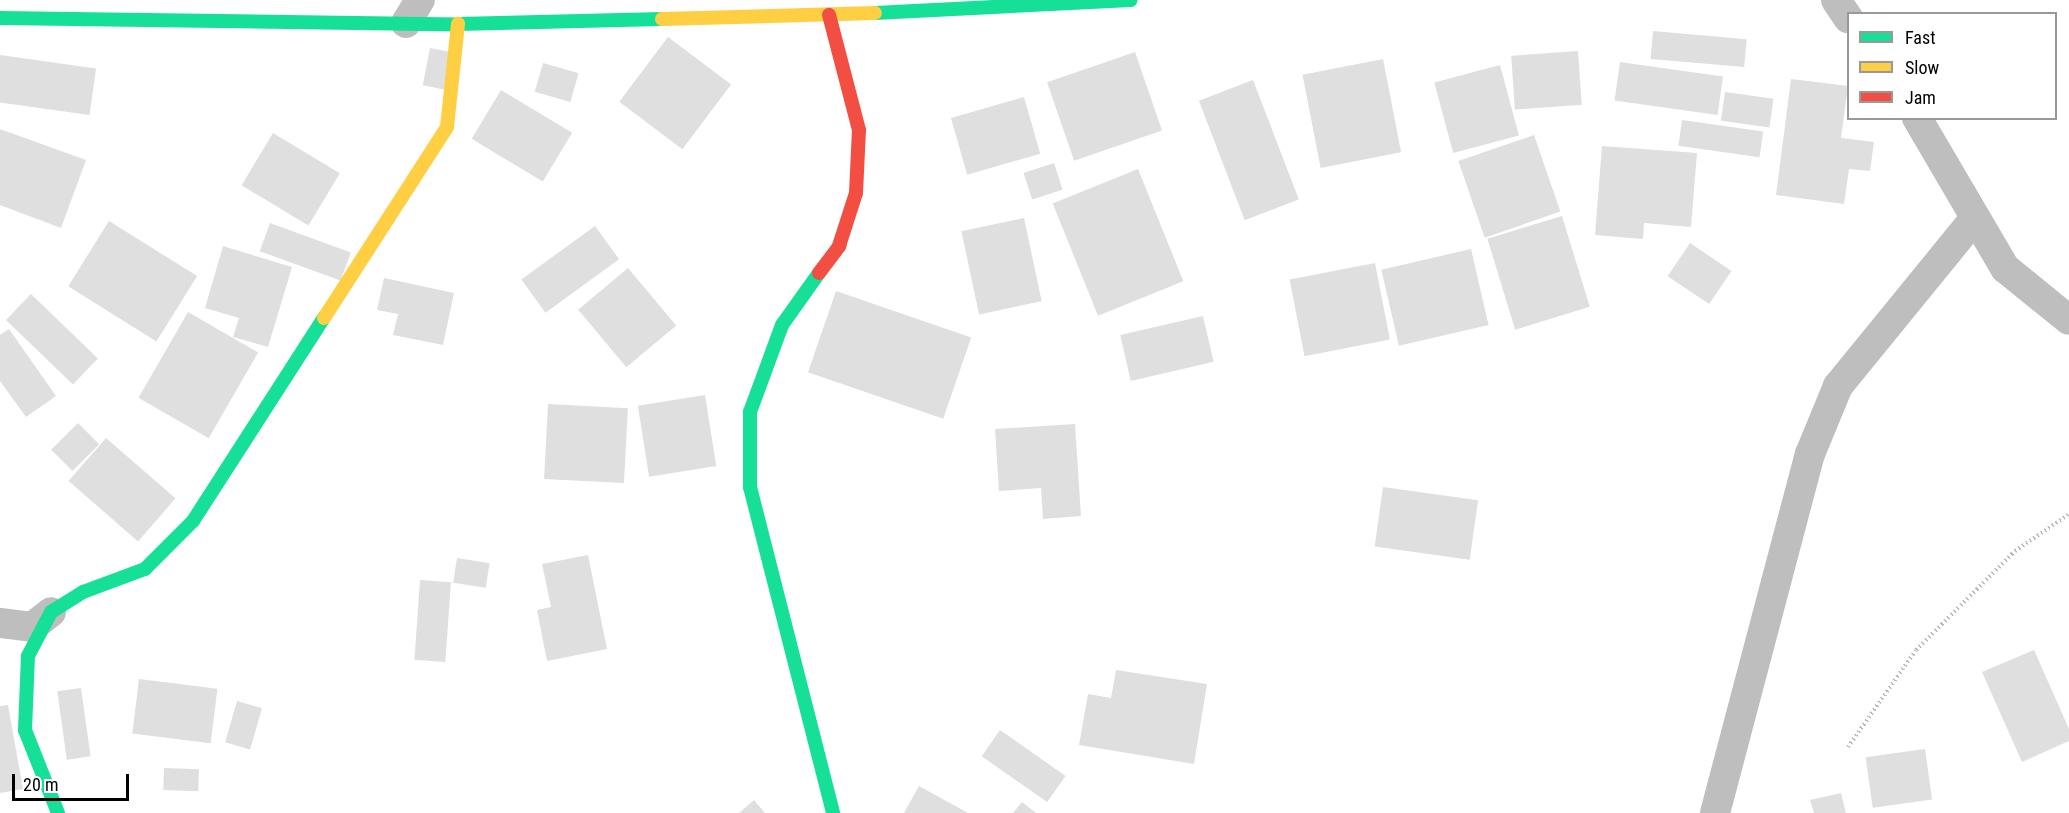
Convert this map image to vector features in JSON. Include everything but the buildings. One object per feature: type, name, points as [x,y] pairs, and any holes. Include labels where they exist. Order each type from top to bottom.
[{"type":"street","points":[[0,18],[413,12],[458,24],[829,15],[1131,0]]},
{"type":"street","points":[[1836,0],[1847,16]]},
{"type":"street","points":[[829,15],[860,130],[856,193],[839,246],[782,325],[750,412],[750,487],[833,813]]},
{"type":"street","points":[[0,623],[32,627],[83,592],[144,569],[193,520],[447,127],[458,24]]},
{"type":"street","points":[[1918,120],[2005,268],[2069,320]]},
{"type":"street","points":[[1715,813],[1810,454],[1838,386],[1975,218]]},
{"type":"street","points":[[51,612],[28,656],[25,730],[58,813]]},
{"type":"path","points":[[1848,747],[1916,650],[2015,551],[2069,514]]},
{"type":"traffic: fast","points":[[875,13],[1131,0]]},
{"type":"traffic: fast","points":[[0,18],[458,24],[662,19]]},
{"type":"traffic: fast","points":[[819,273],[782,325],[750,412],[750,487],[833,813]]},
{"type":"traffic: fast","points":[[58,813],[25,730],[28,656],[51,612],[83,592],[145,569],[193,521],[324,318]]},
{"type":"traffic: slow","points":[[662,19],[875,13]]},
{"type":"traffic: slow","points":[[324,318],[447,127],[458,24]]},
{"type":"traffic: jam","points":[[819,273],[839,246],[856,193],[859,130],[829,15]]}]
